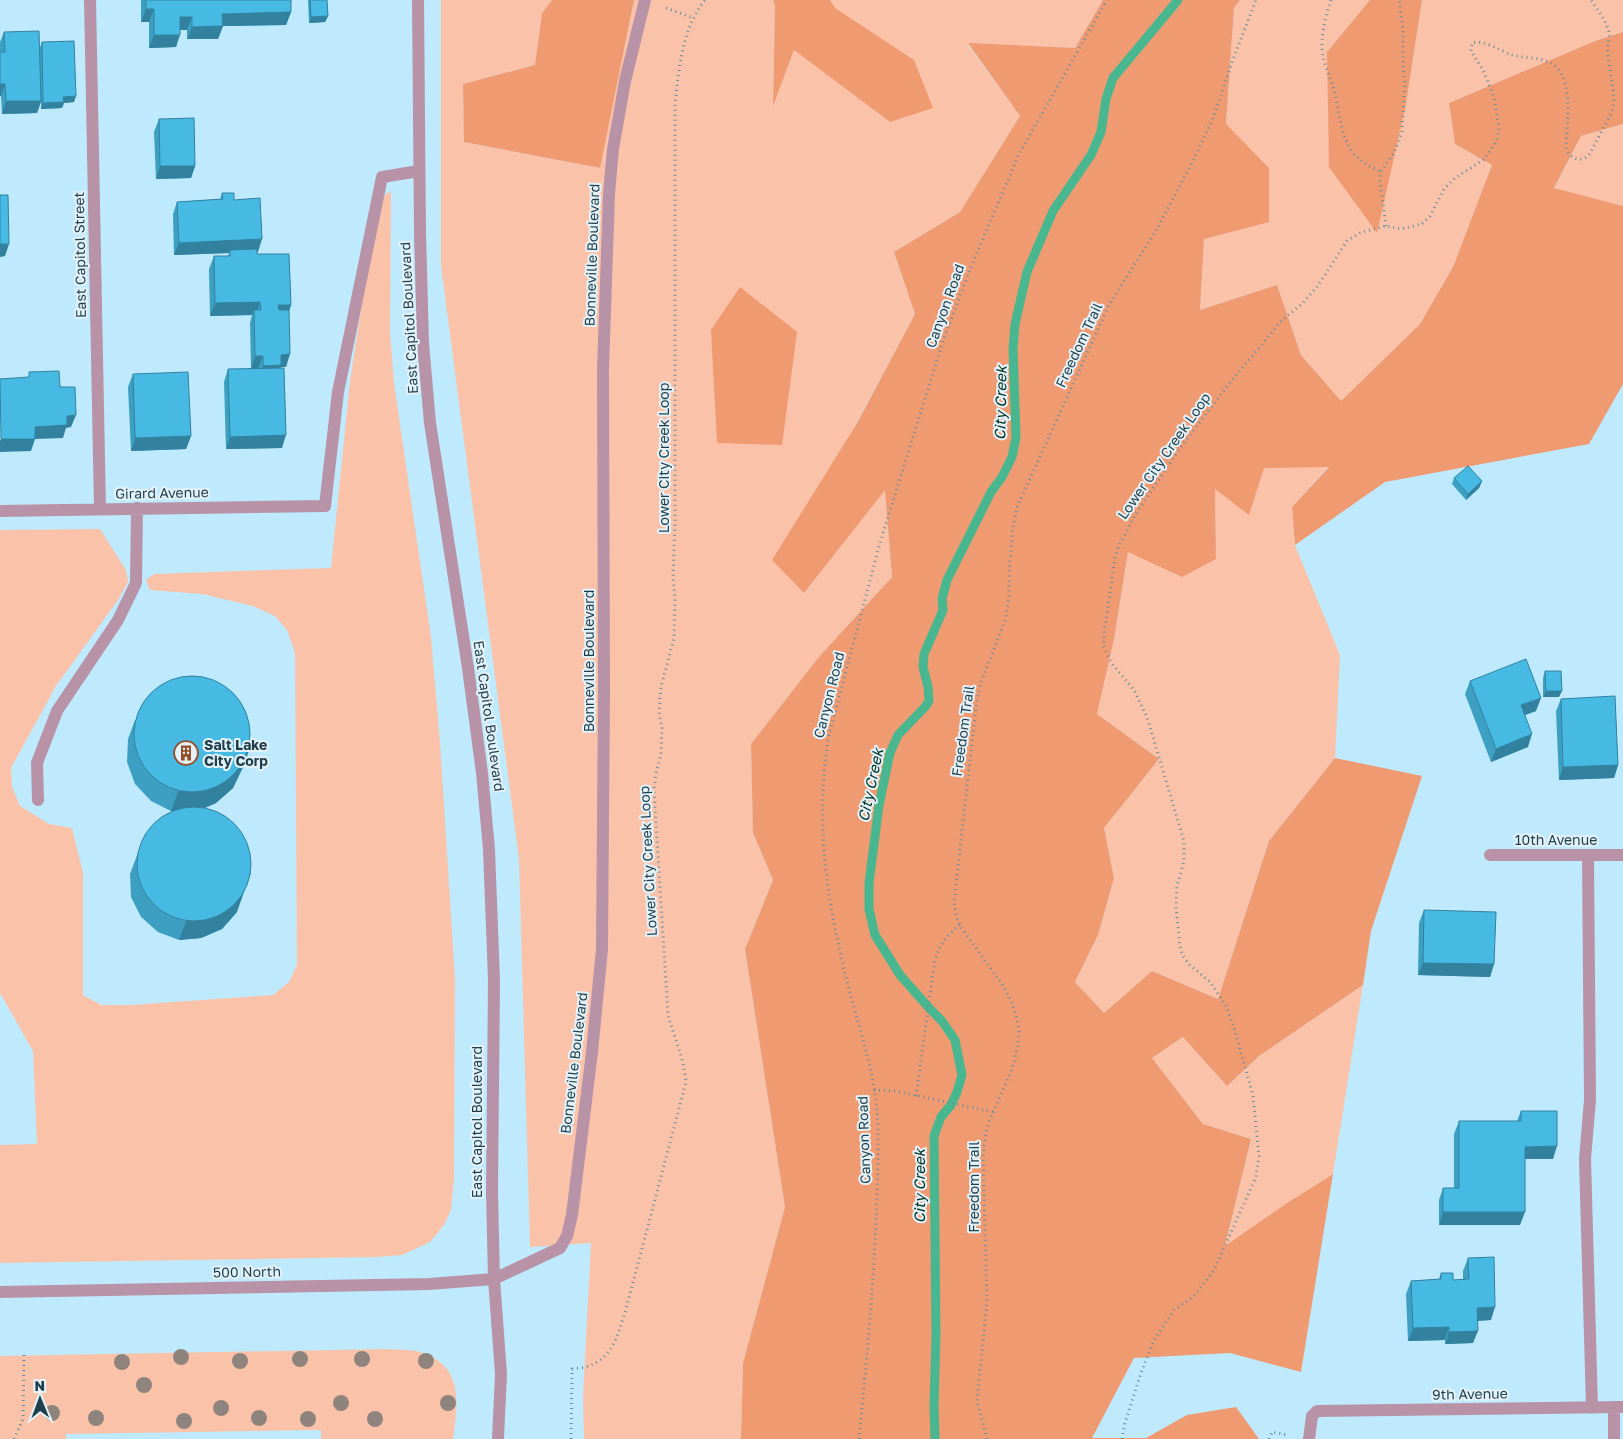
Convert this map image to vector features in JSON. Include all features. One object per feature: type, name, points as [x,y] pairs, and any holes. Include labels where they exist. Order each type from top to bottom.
[{"type":"street","name":"East Capitol Street","points":[[90,0],[100,509]]},
{"type":"street","name":"East Capitol Boulevard","points":[[418,0],[423,343],[430,423],[469,678],[482,773],[489,849],[494,980],[492,1192],[494,1279],[501,1374],[498,1439]]},
{"type":"street","name":"Bonneville Boulevard","points":[[494,1279],[560,1248],[567,1236],[572,1215],[592,1052],[602,939],[604,702],[603,369],[609,194],[613,150],[625,81],[645,0]]},
{"type":"street","name":"Girard Avenue","points":[[0,510],[324,506],[338,392],[382,177],[419,171]]},
{"type":"street","points":[[38,800],[37,763],[57,711],[118,620],[136,583],[137,508]]},
{"type":"street","name":"10th Avenue","points":[[1490,855],[1623,855]]},
{"type":"street","points":[[1588,856],[1590,1100],[1585,1159],[1592,1408]]},
{"type":"street","name":"500 North","points":[[0,1292],[429,1284],[494,1279]]},
{"type":"street","points":[[1614,1439],[1618,1407]]},
{"type":"street","name":"9th Avenue","points":[[1309,1439],[1312,1416],[1317,1411],[1618,1407]]},
{"type":"path","name":"Lower City Creek Loop","points":[[571,1439],[572,1369],[586,1368],[594,1365],[606,1355],[617,1337],[686,1082],[682,1056],[668,1015],[654,790],[661,754],[662,728],[659,712],[661,686],[674,638],[676,616],[673,577],[675,523],[675,104],[685,36],[693,18],[705,0]]},
{"type":"path","name":"Canyon Road","points":[[858,1439],[876,1226],[878,1130],[874,1090],[832,917],[825,868],[822,820],[824,767],[829,735],[880,543],[943,341],[971,267],[1019,154],[1107,0]]},
{"type":"path","name":"Freedom Trail","points":[[987,1439],[977,1401],[987,1301],[983,1156],[986,1132],[1012,1069],[1018,1046],[1019,1032],[1012,1003],[1004,987],[966,936],[956,914],[954,892],[980,685],[1006,618],[1013,526],[1018,505],[1109,305],[1157,229],[1205,136],[1212,121],[1234,54],[1256,0]]},
{"type":"path","points":[[1330,0],[1322,42],[1341,124],[1346,140],[1354,153],[1367,165],[1381,172]]},
{"type":"path","points":[[1386,226],[1380,181],[1381,172],[1394,153],[1402,132],[1405,82],[1403,28],[1399,0]]},
{"type":"path","name":"Lower City Creek Loop","points":[[1122,1439],[1125,1423],[1142,1370],[1154,1340],[1174,1310],[1194,1295],[1214,1270],[1256,1177],[1259,1156],[1253,1096],[1234,1027],[1226,1006],[1210,982],[1190,965],[1183,956],[1180,946],[1176,886],[1184,861],[1184,841],[1149,726],[1134,690],[1112,664],[1104,647],[1104,634],[1115,558],[1127,528],[1148,493],[1180,448],[1282,320],[1302,304],[1317,287],[1347,241],[1360,233],[1386,226],[1401,229],[1422,224],[1430,216],[1444,189],[1455,178],[1483,160],[1496,140],[1499,128],[1494,97],[1483,70],[1471,51],[1472,43],[1481,42],[1512,55],[1544,60],[1553,64],[1559,70],[1567,87],[1566,149],[1569,154],[1578,159],[1585,159],[1590,155],[1612,112],[1614,101],[1607,49],[1610,34],[1604,19],[1591,0]]},
{"type":"path","points":[[666,8],[693,18]]},
{"type":"path","points":[[916,1096],[935,960],[943,941],[949,933],[960,925]]},
{"type":"path","points":[[874,1090],[886,1090],[993,1112]]},
{"type":"path","points":[[14,1439],[23,1419],[24,1352]]},
{"type":"path","points":[[1269,1439],[1272,1432],[1288,1435]]},
{"type":"shaded area","points":[[441,0],[552,0],[542,13],[535,65],[463,84],[464,142],[599,168],[634,0],[773,0],[775,5],[773,104],[794,49],[890,122],[830,0],[1103,0],[1075,48],[968,44],[1020,116],[960,212],[894,252],[915,314],[856,424],[805,592],[885,489],[892,577],[818,658],[751,744],[753,833],[773,880],[745,949],[785,1207],[743,1363],[741,1439],[584,1439],[583,1396],[591,1243],[530,1247],[519,859],[441,266]]},
{"type":"shaded area","points":[[552,0],[634,0],[600,168],[464,142],[463,84],[535,65],[542,13]]},
{"type":"shaded area","points":[[773,0],[830,0],[835,8],[914,60],[933,108],[890,122],[794,50],[773,106],[775,5]]},
{"type":"shaded area","points":[[1103,0],[1240,0],[1234,8],[1226,124],[1269,168],[1269,222],[1204,239],[1200,310],[1277,285],[1301,355],[1341,401],[1420,324],[1453,267],[1492,165],[1455,144],[1449,103],[1595,41],[1623,32],[1623,124],[1581,136],[1554,188],[1623,206],[1623,384],[1589,444],[1385,482],[1295,545],[1292,507],[1329,467],[1264,468],[1249,515],[1215,489],[1216,559],[1182,577],[1128,552],[1114,639],[1097,714],[1159,759],[1104,828],[1114,878],[1098,935],[1075,982],[1104,1013],[1152,971],[1218,999],[1269,841],[1335,758],[1422,776],[1371,931],[1363,985],[1259,1056],[1227,1086],[1183,1037],[1152,1058],[1203,1124],[1251,1139],[1225,1246],[1333,1174],[1301,1372],[1230,1353],[1134,1358],[1092,1438],[1146,1438],[1187,1415],[1236,1407],[1259,1439],[741,1439],[743,1363],[785,1207],[745,949],[773,880],[753,833],[751,744],[818,658],[892,577],[885,490],[804,593],[772,560],[856,425],[915,314],[894,252],[960,212],[1020,116],[968,43],[1075,48]]},
{"type":"shaded area","points":[[1240,0],[1370,0],[1327,52],[1406,104],[1422,0],[1623,0],[1623,32],[1595,41],[1449,103],[1455,144],[1492,165],[1453,267],[1420,324],[1341,401],[1301,355],[1277,285],[1200,310],[1204,239],[1269,168],[1226,125],[1234,8]]},
{"type":"shaded area","points":[[1370,0],[1422,0],[1406,104],[1377,233],[1329,167],[1327,52]]},
{"type":"shaded area","points":[[1623,124],[1623,206],[1554,189],[1581,136]]},
{"type":"shaded area","points":[[391,191],[390,332],[394,383],[431,637],[440,743],[455,979],[454,1177],[451,1210],[444,1225],[430,1242],[402,1255],[377,1257],[0,1263],[0,1145],[37,1144],[33,1051],[0,993],[0,530],[100,529],[126,570],[128,582],[118,600],[56,686],[11,768],[12,787],[20,806],[49,824],[72,828],[83,873],[83,995],[101,1005],[131,1005],[273,995],[289,982],[297,965],[295,653],[287,630],[275,616],[253,606],[202,594],[150,590],[146,580],[154,574],[331,568],[350,381],[370,252],[382,197]]},
{"type":"shaded area","points":[[740,287],[797,332],[782,445],[717,443],[711,330]]},
{"type":"shaded area","points":[[1329,466],[1292,507],[1295,545],[1340,655],[1335,758],[1269,841],[1218,999],[1152,971],[1104,1013],[1075,982],[1098,935],[1114,878],[1104,828],[1159,759],[1097,714],[1114,639],[1128,552],[1216,559],[1215,488],[1263,468]]},
{"type":"shaded area","points":[[1363,985],[1333,1174],[1287,1203],[1225,1247],[1251,1139],[1203,1124],[1152,1058],[1183,1037],[1227,1086],[1259,1056]]},
{"type":"shaded area","points":[[385,1349],[420,1352],[434,1358],[444,1366],[451,1376],[455,1387],[456,1412],[453,1439],[321,1439],[321,1430],[66,1434],[66,1439],[0,1439],[0,1356]]},
{"type":"building","points":[[146,0],[291,0],[291,12],[222,14],[223,26],[192,27],[192,17],[180,17],[180,35],[154,35],[154,9],[146,9]]},
{"type":"building","points":[[310,0],[327,0],[328,16],[311,17]]},
{"type":"building","points":[[39,31],[41,101],[6,101],[5,84],[0,84],[0,52],[5,52],[4,32]]},
{"type":"building","points":[[74,41],[76,96],[63,97],[64,102],[43,103],[42,42]]},
{"type":"building","points":[[194,118],[195,166],[160,166],[159,119]]},
{"type":"building","points":[[222,193],[234,193],[234,200],[260,198],[262,239],[179,243],[177,202],[223,199]]},
{"type":"building","points":[[0,195],[8,195],[9,244],[0,244]]},
{"type":"building","points":[[257,249],[257,254],[289,254],[291,305],[278,305],[279,310],[289,310],[290,354],[281,355],[281,365],[263,366],[263,356],[255,356],[254,310],[261,310],[260,302],[215,303],[214,256],[230,256],[230,250]]},
{"type":"building","points":[[284,368],[286,435],[230,437],[228,369]]},
{"type":"building","points":[[59,371],[60,387],[75,387],[76,415],[67,416],[67,425],[35,427],[35,439],[1,439],[0,379],[29,377],[29,372]]},
{"type":"building","points":[[188,372],[191,436],[135,438],[133,374]]},
{"type":"building","points":[[1468,466],[1482,481],[1468,494],[1454,478]]},
{"type":"building","points":[[1526,659],[1541,698],[1521,705],[1532,734],[1496,749],[1470,681]]},
{"type":"building","points":[[1545,671],[1561,671],[1562,691],[1546,691]]},
{"type":"building","name":"Salt Lake City Corp","points":[[192,676],[214,680],[233,693],[246,712],[250,734],[246,756],[233,775],[214,788],[192,792],[170,788],[151,775],[138,756],[134,734],[138,712],[151,693],[170,680]]},
{"type":"building","points":[[1615,696],[1618,765],[1563,767],[1561,699]]},
{"type":"building","points":[[194,807],[216,811],[234,824],[247,842],[251,864],[247,886],[234,904],[216,917],[194,921],[172,917],[154,904],[141,886],[137,864],[141,842],[154,824],[172,811]]},
{"type":"building","points":[[1424,910],[1496,912],[1494,964],[1423,963]]},
{"type":"building","points":[[1521,1111],[1557,1111],[1557,1146],[1525,1147],[1525,1212],[1443,1212],[1443,1188],[1459,1188],[1459,1121],[1521,1121]]},
{"type":"building","points":[[1494,1257],[1495,1307],[1477,1308],[1478,1331],[1449,1332],[1449,1327],[1413,1328],[1411,1281],[1441,1279],[1441,1273],[1453,1273],[1453,1280],[1469,1279],[1468,1258]]},
{"type":"waterway","name":"City Creek","points":[[935,1439],[934,1136],[941,1117],[951,1105],[957,1092],[962,1075],[955,1040],[942,1021],[900,975],[875,935],[869,909],[869,883],[879,805],[890,753],[898,735],[929,701],[923,667],[924,654],[943,610],[942,599],[947,580],[991,492],[1002,477],[1012,457],[1016,438],[1013,349],[1015,324],[1027,272],[1053,211],[1091,155],[1101,132],[1106,99],[1113,78],[1178,0]]},
{"type":"place","name":"Salt Lake City Corp","points":[[186,753]]}]
